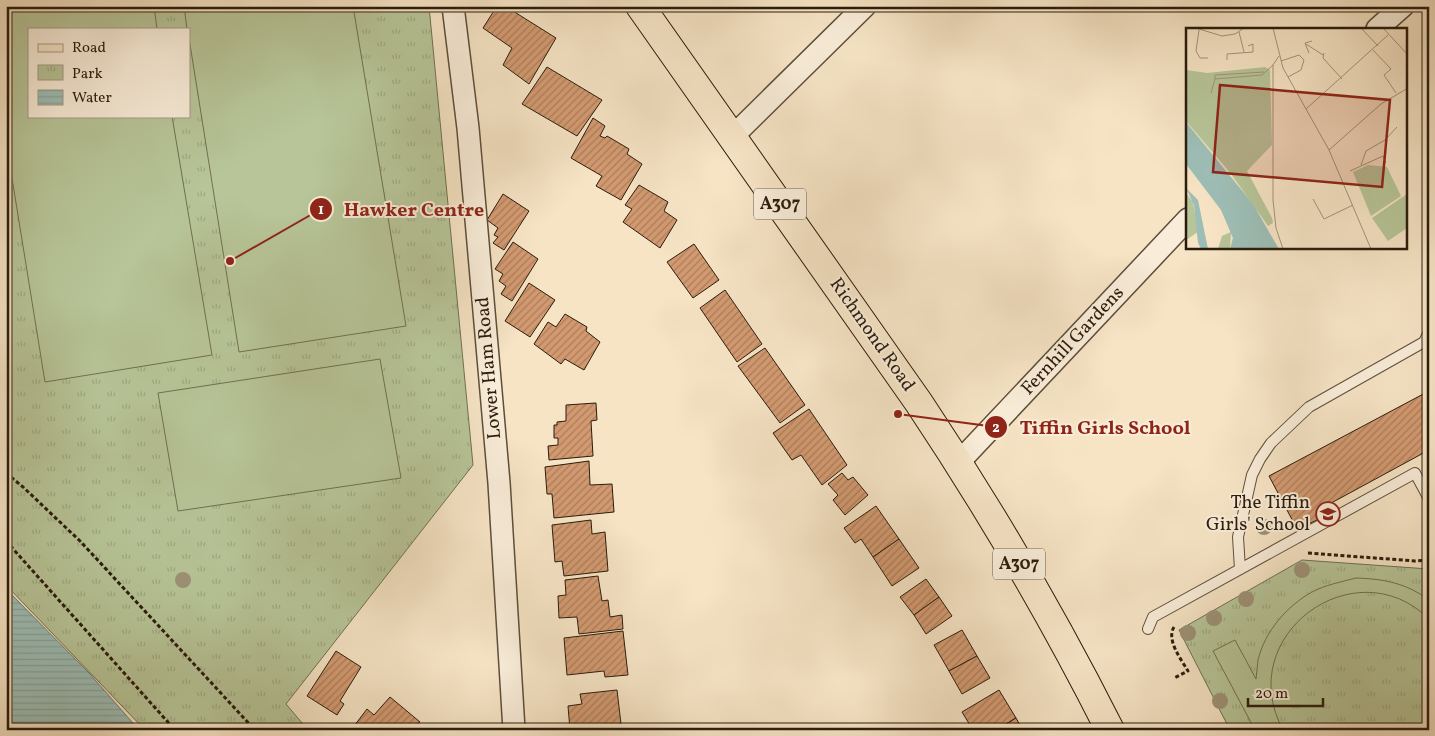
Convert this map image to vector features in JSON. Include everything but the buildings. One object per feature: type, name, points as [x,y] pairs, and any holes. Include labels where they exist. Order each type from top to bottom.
[{"type":"main road","name":"Richmond Road","points":[[640,6],[919,402],[959,462],[1050,615],[1110,730]]},
{"type":"street","name":"Lower Ham Road","points":[[453,6],[468,128],[499,484],[514,730]]},
{"type":"street","points":[[732,137],[864,6]]},
{"type":"street","points":[[1378,28],[1403,6]]},
{"type":"street","name":"Fernhill Gardens","points":[[959,462],[1186,221]]},
{"type":"lane","points":[[1240,569],[1238,537],[1252,476],[1260,458],[1271,443],[1309,407],[1424,342],[1429,332]]},
{"type":"lane","points":[[1148,629],[1153,617],[1415,473],[1429,499]]},
{"type":"path","points":[[6,473],[80,541],[255,730]]},
{"type":"path","points":[[6,541],[175,730]]},
{"type":"path","points":[[1304,553],[1415,561],[1429,560]]},
{"type":"path","points":[[1174,678],[1188,671],[1172,640],[1171,631],[1175,624]]},
{"type":"green space","points":[[6,6],[429,6],[473,465],[286,704],[308,730],[145,730],[6,585]]},
{"type":"green space","points":[[36,6],[154,6],[157,28],[28,28],[28,118],[172,118],[212,355],[45,382],[6,141],[6,11]]},
{"type":"green space","points":[[184,6],[353,6],[406,326],[239,352],[190,44],[190,28],[187,28]]},
{"type":"green space","points":[[380,359],[401,478],[178,511],[158,393]]},
{"type":"green space","points":[[1302,560],[1429,569],[1429,730],[1230,730],[1179,630]]},
{"type":"green space","points":[[1356,578],[1376,579],[1394,583],[1420,594],[1429,600],[1429,619],[1399,599],[1368,592],[1337,597],[1309,612],[1287,634],[1274,663],[1272,695],[1283,730],[1255,730],[1213,651],[1235,640],[1256,679],[1261,649],[1278,620],[1294,604],[1312,592]]},
{"type":"water","points":[[6,589],[89,673],[139,730],[6,730]]},
{"type":"place","name":"Hawker Centre","points":[[230,261]]},
{"type":"place","name":"Tiffin Girls School","points":[[898,414]]},
{"type":"place","name":"The Tiffin Girls' School","points":[[1328,514]]}]
